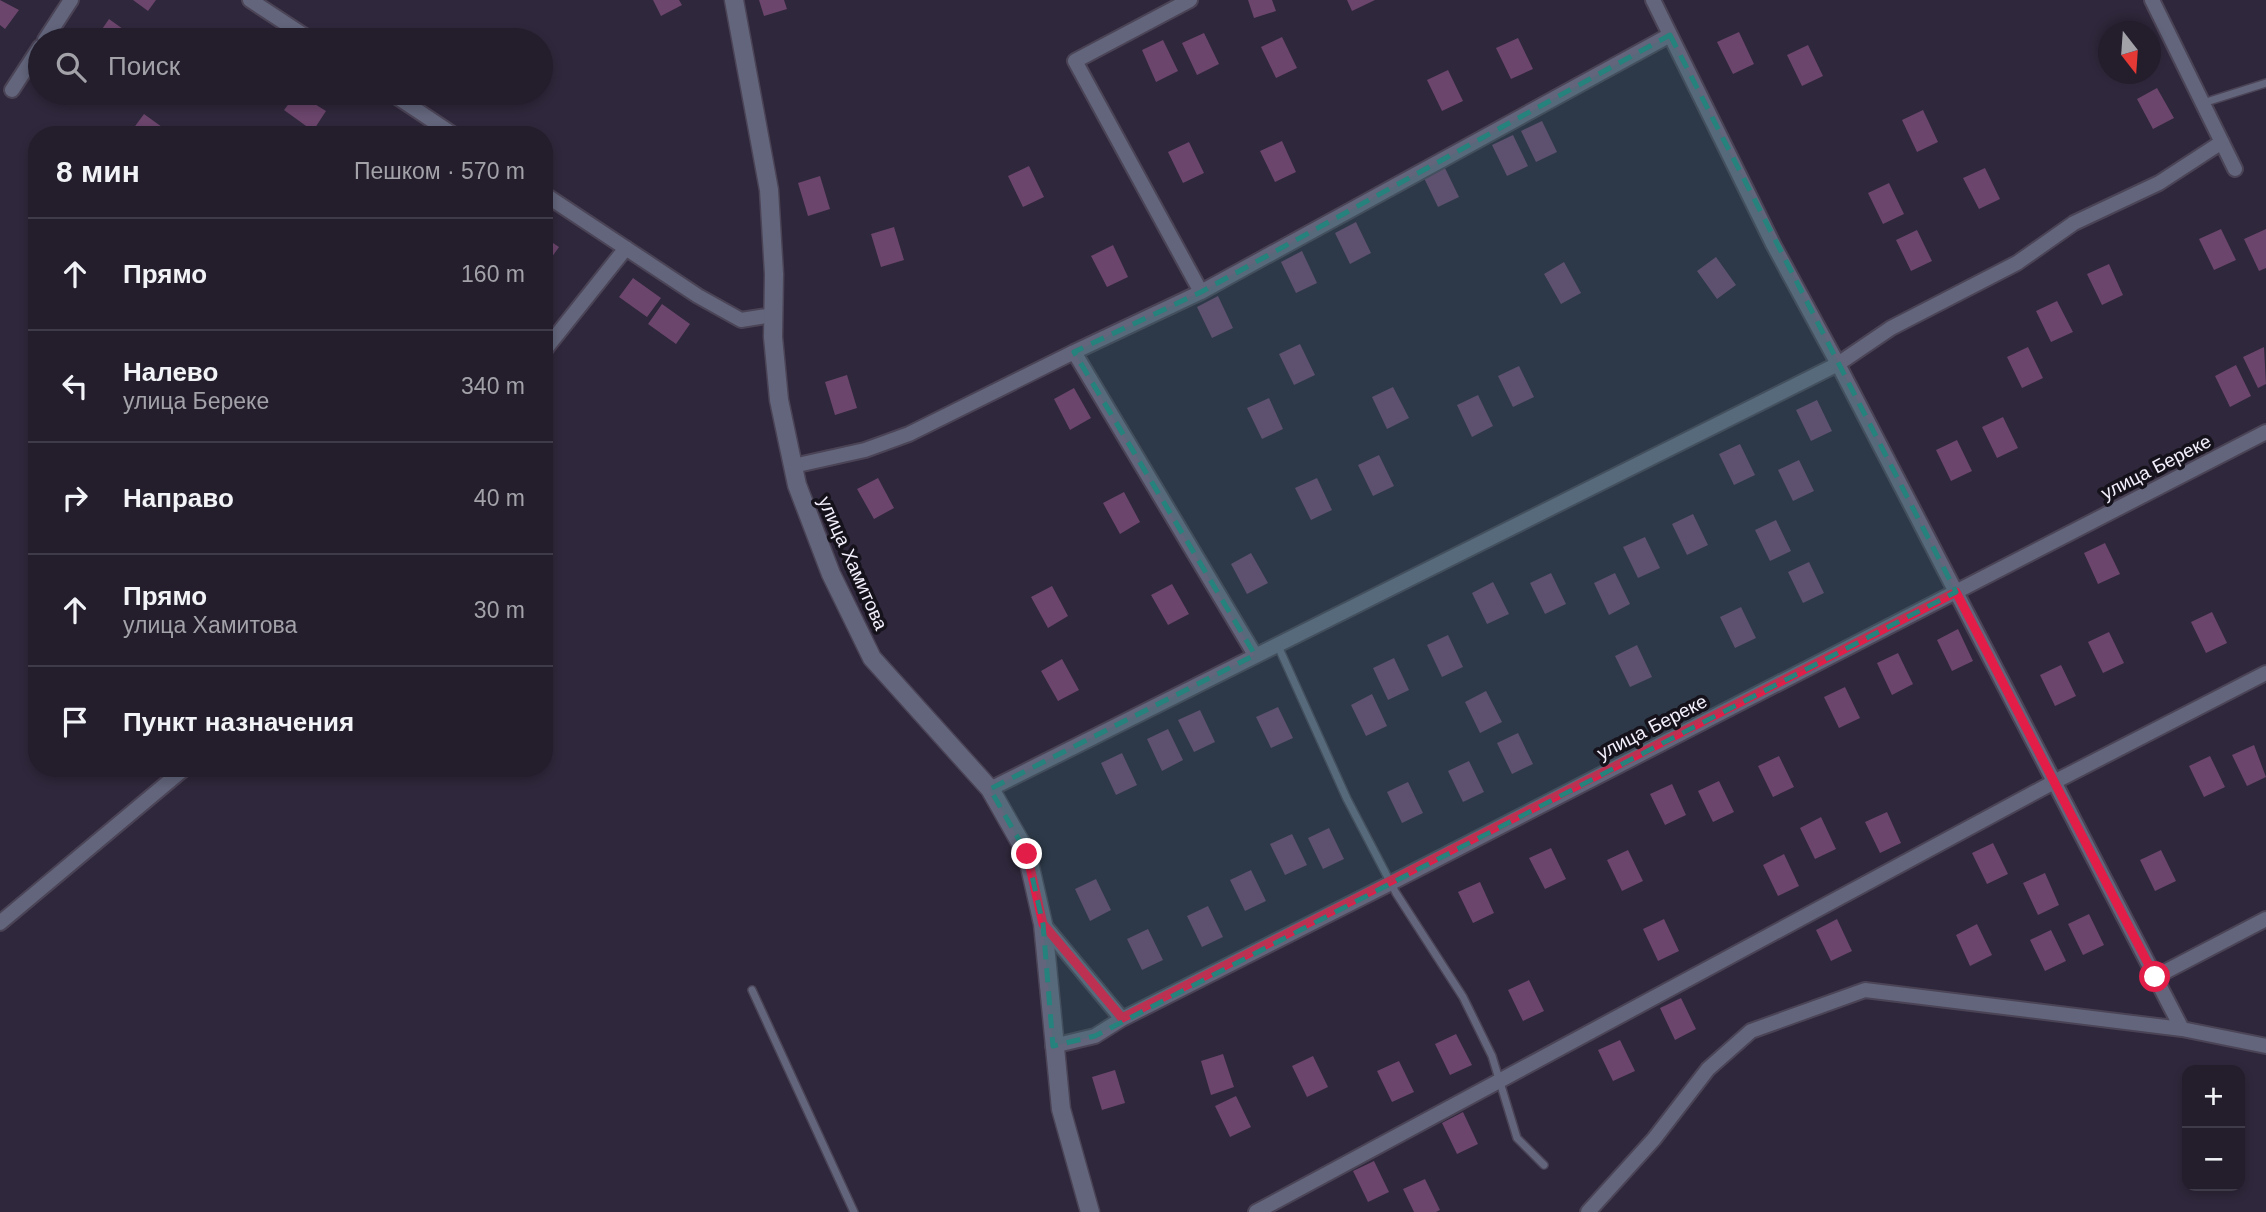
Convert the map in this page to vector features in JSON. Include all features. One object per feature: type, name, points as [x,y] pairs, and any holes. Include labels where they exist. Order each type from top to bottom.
[{"type":"street","points":[[53,28],[71,0]]},
{"type":"street","points":[[250,0],[293,28]]},
{"type":"street","name":"улица Хамитова","points":[[734,0],[769,190],[779,400],[797,485],[831,574],[872,658],[990,789],[1027,854],[1043,924],[1061,1109],[1090,1212]]},
{"type":"street","points":[[1190,0],[1076,61],[1201,292]]},
{"type":"street","points":[[1653,0],[1773,244],[1838,364],[2182,1029]]},
{"type":"street","points":[[2152,0],[2235,169]]},
{"type":"street","points":[[793,466],[865,450],[909,434],[1201,292],[1670,35]]},
{"type":"street","points":[[12,90],[28,65]]},
{"type":"street","points":[[409,105],[440,126]]},
{"type":"street","points":[[990,789],[1838,364],[1891,328],[2017,263],[2074,223],[2159,183],[2222,142]]},
{"type":"street","points":[[553,200],[741,320],[773,315]]},
{"type":"street","points":[[553,340],[626,248]]},
{"type":"street","points":[[1074,352],[1255,655]]},
{"type":"street","name":"улица Береке","points":[[1053,1046],[1095,1035],[1122,1018],[1391,884],[2266,432]]},
{"type":"street","points":[[1256,1212],[2054,782],[2266,673]]},
{"type":"street","points":[[0,923],[174,777]]},
{"type":"street","points":[[2155,977],[2266,919]]},
{"type":"street","points":[[1043,924],[1122,1018]]},
{"type":"street","points":[[1588,1212],[1654,1139],[1708,1069],[1751,1031],[1865,990],[2182,1029],[2266,1046]]},
{"type":"lane","points":[[2203,103],[2266,83]]},
{"type":"lane","points":[[1277,644],[1348,799],[1391,884],[1463,997],[1492,1056],[1517,1138],[1544,1165]]},
{"type":"lane","points":[[752,990],[854,1212]]},
{"type":"highlighted area","points":[[1670,35],[1956,592],[1095,1036],[1053,1046],[1043,924],[1027,854],[990,789],[1255,655],[1074,352],[1201,292]]},
{"type":"building","points":[[0,0],[19,10],[5,29],[0,25]]},
{"type":"building","points":[[133,0],[156,0],[148,11]]},
{"type":"building","points":[[653,0],[679,0],[682,5],[661,16]]},
{"type":"building","points":[[759,0],[784,0],[787,9],[764,16]]},
{"type":"building","points":[[1248,0],[1272,0],[1276,11],[1254,18]]},
{"type":"building","points":[[1347,0],[1375,0],[1352,11]]},
{"type":"building","points":[[109,19],[122,28],[103,28]]},
{"type":"building","points":[[1739,32],[1754,64],[1733,74],[1717,42]]},
{"type":"building","points":[[1204,33],[1219,64],[1197,75],[1182,43]]},
{"type":"building","points":[[1282,37],[1297,68],[1276,78],[1261,47]]},
{"type":"building","points":[[1518,38],[1533,69],[1511,79],[1496,48]]},
{"type":"building","points":[[1163,40],[1178,71],[1156,82],[1142,50]]},
{"type":"building","points":[[1808,45],[1823,76],[1802,86],[1787,55]]},
{"type":"building","points":[[1448,70],[1463,101],[1442,111],[1427,80]]},
{"type":"building","points":[[2157,88],[2174,118],[2153,129],[2137,99]]},
{"type":"building","points":[[288,105],[316,105],[326,111],[316,126],[306,126],[284,110]]},
{"type":"building","points":[[1923,110],[1938,142],[1917,152],[1902,120]]},
{"type":"building","points":[[144,114],[161,126],[135,126]]},
{"type":"building","points":[[1542,121],[1557,152],[1536,162],[1521,131]]},
{"type":"building","points":[[1513,135],[1528,166],[1507,176],[1492,145]]},
{"type":"building","points":[[1282,141],[1296,172],[1275,182],[1260,151]]},
{"type":"building","points":[[1189,142],[1204,173],[1183,183],[1168,152]]},
{"type":"building","points":[[1029,166],[1044,197],[1023,207],[1008,176]]},
{"type":"building","points":[[1444,166],[1459,197],[1438,207],[1423,176]]},
{"type":"building","points":[[1985,168],[2000,199],[1979,209],[1963,178]]},
{"type":"building","points":[[820,176],[830,209],[808,216],[798,183]]},
{"type":"building","points":[[1889,183],[1904,214],[1883,224],[1868,193]]},
{"type":"building","points":[[1356,222],[1371,253],[1350,264],[1335,233]]},
{"type":"building","points":[[894,227],[904,260],[881,267],[871,234]]},
{"type":"building","points":[[2221,229],[2236,260],[2214,270],[2199,239]]},
{"type":"building","points":[[2266,229],[2266,268],[2259,271],[2244,239]]},
{"type":"building","points":[[1917,230],[1932,261],[1911,271],[1896,240]]},
{"type":"building","points":[[553,243],[559,247],[553,255]]},
{"type":"building","points":[[1113,245],[1128,277],[1107,287],[1091,256]]},
{"type":"building","points":[[1302,251],[1317,283],[1296,293],[1281,262]]},
{"type":"building","points":[[1716,257],[1736,285],[1717,299],[1697,271]]},
{"type":"building","points":[[1564,262],[1581,293],[1561,304],[1544,274]]},
{"type":"building","points":[[2109,264],[2123,295],[2102,305],[2087,274]]},
{"type":"building","points":[[633,278],[661,298],[647,317],[619,297]]},
{"type":"building","points":[[1218,296],[1233,328],[1212,338],[1197,307]]},
{"type":"building","points":[[2057,301],[2073,332],[2051,342],[2036,311]]},
{"type":"building","points":[[662,304],[690,324],[676,344],[648,324]]},
{"type":"building","points":[[1300,344],[1315,375],[1294,385],[1279,354]]},
{"type":"building","points":[[2028,347],[2043,378],[2022,388],[2007,357]]},
{"type":"building","points":[[2264,347],[2266,384],[2258,388],[2243,357]]},
{"type":"building","points":[[2236,365],[2251,396],[2230,407],[2215,376]]},
{"type":"building","points":[[1519,366],[1534,397],[1513,407],[1498,376]]},
{"type":"building","points":[[847,375],[857,408],[835,415],[825,382]]},
{"type":"building","points":[[1393,387],[1409,418],[1387,429],[1372,397]]},
{"type":"building","points":[[1074,388],[1091,418],[1070,430],[1054,399]]},
{"type":"building","points":[[1478,395],[1493,426],[1472,437],[1457,405]]},
{"type":"building","points":[[1269,398],[1283,429],[1262,439],[1247,408]]},
{"type":"building","points":[[1817,400],[1832,431],[1811,441],[1796,410]]},
{"type":"building","points":[[2003,417],[2018,448],[1997,458],[1982,427]]},
{"type":"building","points":[[1957,440],[1972,471],[1951,481],[1936,450]]},
{"type":"building","points":[[1740,444],[1755,475],[1734,485],[1719,454]]},
{"type":"building","points":[[1379,455],[1394,486],[1373,496],[1358,465]]},
{"type":"building","points":[[1799,460],[1814,491],[1793,501],[1778,470]]},
{"type":"building","points":[[878,478],[894,508],[874,519],[857,489]]},
{"type":"building","points":[[1317,478],[1332,510],[1311,520],[1295,488]]},
{"type":"building","points":[[1124,492],[1140,522],[1120,534],[1103,503]]},
{"type":"building","points":[[1693,514],[1708,545],[1687,555],[1672,524]]},
{"type":"building","points":[[1776,520],[1791,551],[1770,561],[1755,530]]},
{"type":"building","points":[[1645,537],[1660,568],[1638,578],[1623,547]]},
{"type":"building","points":[[2105,543],[2120,574],[2098,584],[2084,553]]},
{"type":"building","points":[[1251,553],[1268,583],[1247,594],[1231,564]]},
{"type":"building","points":[[1809,562],[1824,593],[1803,603],[1788,572]]},
{"type":"building","points":[[1551,573],[1566,604],[1545,614],[1530,583]]},
{"type":"building","points":[[1615,573],[1630,604],[1609,615],[1594,583]]},
{"type":"building","points":[[1493,582],[1509,614],[1487,624],[1472,593]]},
{"type":"building","points":[[1172,584],[1189,614],[1168,625],[1151,595]]},
{"type":"building","points":[[1052,586],[1068,616],[1048,628],[1031,597]]},
{"type":"building","points":[[1741,607],[1756,638],[1735,648],[1720,617]]},
{"type":"building","points":[[2212,612],[2227,643],[2206,653],[2191,622]]},
{"type":"building","points":[[1958,629],[1973,661],[1952,671],[1937,640]]},
{"type":"building","points":[[2109,632],[2124,663],[2103,673],[2088,642]]},
{"type":"building","points":[[1448,635],[1463,667],[1442,677],[1427,645]]},
{"type":"building","points":[[1637,645],[1652,677],[1630,687],[1615,656]]},
{"type":"building","points":[[1898,653],[1913,684],[1892,695],[1877,663]]},
{"type":"building","points":[[1394,658],[1409,690],[1388,700],[1373,668]]},
{"type":"building","points":[[1062,659],[1079,690],[1058,701],[1041,671]]},
{"type":"building","points":[[2061,665],[2076,696],[2055,706],[2040,675]]},
{"type":"building","points":[[1845,687],[1860,718],[1839,728],[1824,697]]},
{"type":"building","points":[[1486,691],[1502,722],[1480,733],[1465,702]]},
{"type":"building","points":[[1372,694],[1387,726],[1366,736],[1351,705]]},
{"type":"building","points":[[1278,707],[1293,738],[1271,748],[1256,717]]},
{"type":"building","points":[[1200,710],[1215,742],[1194,752],[1178,720]]},
{"type":"building","points":[[1168,729],[1183,760],[1162,771],[1147,739]]},
{"type":"building","points":[[1518,733],[1533,764],[1512,774],[1497,743]]},
{"type":"building","points":[[2254,745],[2266,777],[2247,786],[2232,755]]},
{"type":"building","points":[[1122,753],[1137,785],[1116,795],[1101,763]]},
{"type":"building","points":[[1779,756],[1794,787],[1773,797],[1758,766]]},
{"type":"building","points":[[2210,756],[2225,787],[2204,797],[2189,766]]},
{"type":"building","points":[[1469,761],[1484,792],[1463,802],[1448,771]]},
{"type":"building","points":[[1719,781],[1734,812],[1713,822],[1698,791]]},
{"type":"building","points":[[1408,782],[1423,813],[1402,823],[1387,792]]},
{"type":"building","points":[[1672,784],[1686,815],[1665,825],[1650,794]]},
{"type":"building","points":[[1887,812],[1901,843],[1880,853],[1865,822]]},
{"type":"building","points":[[1821,817],[1836,849],[1815,859],[1800,828]]},
{"type":"building","points":[[1329,828],[1344,859],[1323,869],[1308,838]]},
{"type":"building","points":[[1292,834],[1307,865],[1285,875],[1270,844]]},
{"type":"building","points":[[1993,843],[2008,874],[1987,884],[1972,853]]},
{"type":"building","points":[[1551,848],[1566,879],[1545,889],[1529,858]]},
{"type":"building","points":[[1628,850],[1643,881],[1622,891],[1607,860]]},
{"type":"building","points":[[2161,850],[2176,881],[2155,891],[2140,860]]},
{"type":"building","points":[[1784,854],[1799,886],[1778,896],[1763,865]]},
{"type":"building","points":[[1251,870],[1266,901],[1245,911],[1230,880]]},
{"type":"building","points":[[2045,873],[2059,905],[2038,915],[2023,883]]},
{"type":"building","points":[[1096,879],[1111,910],[1090,921],[1075,889]]},
{"type":"building","points":[[1480,882],[1494,913],[1473,923],[1458,892]]},
{"type":"building","points":[[1208,906],[1223,937],[1202,947],[1187,916]]},
{"type":"building","points":[[2089,914],[2104,945],[2083,955],[2068,924]]},
{"type":"building","points":[[1664,919],[1679,951],[1658,961],[1643,929]]},
{"type":"building","points":[[1837,919],[1852,951],[1831,961],[1816,930]]},
{"type":"building","points":[[1977,924],[1992,955],[1970,966],[1956,935]]},
{"type":"building","points":[[1148,929],[1163,960],[1142,970],[1127,939]]},
{"type":"building","points":[[2051,930],[2066,961],[2045,971],[2030,940]]},
{"type":"building","points":[[1529,980],[1544,1011],[1523,1021],[1508,990]]},
{"type":"building","points":[[1681,998],[1696,1029],[1675,1040],[1660,1008]]},
{"type":"building","points":[[1456,1034],[1472,1065],[1450,1075],[1435,1044]]},
{"type":"building","points":[[1620,1040],[1635,1071],[1613,1081],[1598,1050]]},
{"type":"building","points":[[1223,1054],[1234,1087],[1211,1095],[1201,1061]]},
{"type":"building","points":[[1313,1056],[1328,1087],[1307,1097],[1292,1066]]},
{"type":"building","points":[[1399,1061],[1414,1092],[1392,1102],[1377,1071]]},
{"type":"building","points":[[1115,1070],[1125,1103],[1102,1110],[1092,1077]]},
{"type":"building","points":[[1236,1096],[1251,1127],[1230,1137],[1215,1106]]},
{"type":"building","points":[[1463,1112],[1478,1144],[1457,1154],[1442,1123]]},
{"type":"building","points":[[1374,1161],[1389,1192],[1368,1202],[1353,1171]]},
{"type":"building","points":[[1425,1179],[1440,1210],[1414,1212],[1403,1189]]},
{"type":"route","points":[[1027,854],[1043,924],[1122,1018],[1391,884],[1956,592],[2155,977]]}]
